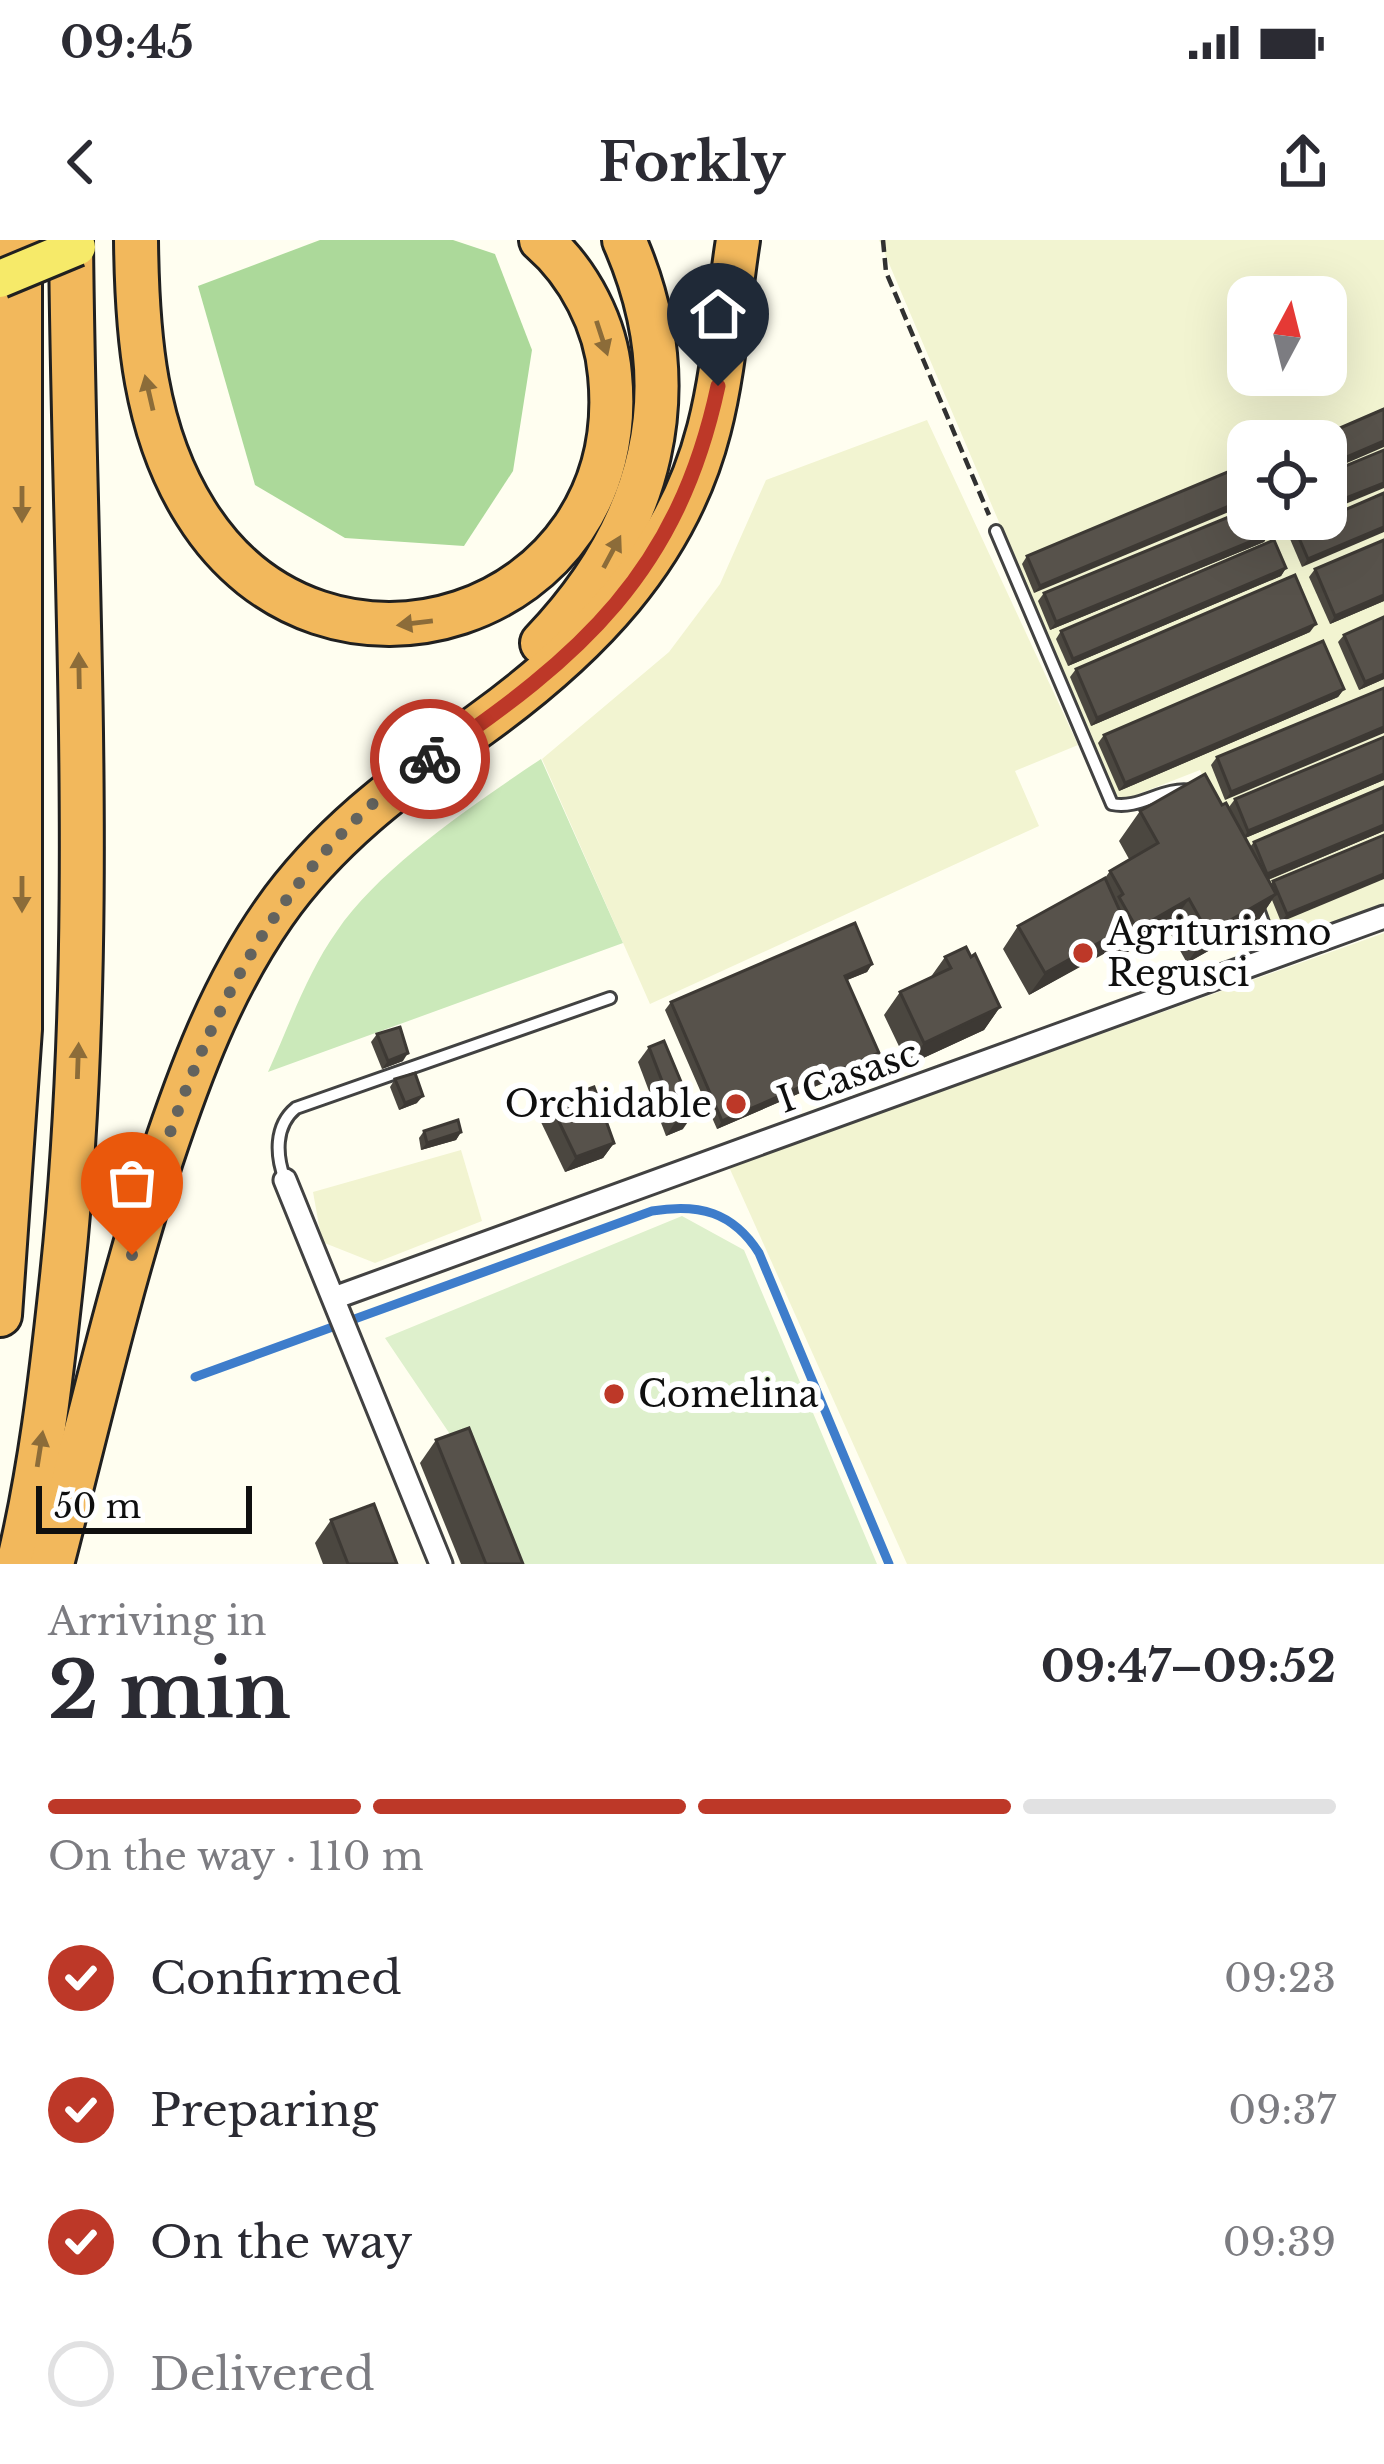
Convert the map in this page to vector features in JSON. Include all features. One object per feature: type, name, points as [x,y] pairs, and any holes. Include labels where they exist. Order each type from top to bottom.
[{"type":"highway","points":[[0,1315],[20,1030],[20,240]]},
{"type":"highway","points":[[136,240],[140,344],[148,387],[166,452],[196,514],[233,562],[278,596],[342,620],[388,626],[455,616],[505,594],[549,558],[595,489],[608,452],[613,414],[606,347],[576,281],[541,240]]},
{"type":"highway","points":[[52,1564],[143,1217],[190,1072],[253,946],[296,884],[341,835],[423,764],[567,617],[603,570],[630,518],[652,442],[658,386],[650,317],[624,240]]},
{"type":"highway","points":[[423,764],[563,659],[611,612],[652,560],[683,504],[709,429],[738,240]]},
{"type":"highway","points":[[18,1564],[48,1399],[77,1091],[84,242]]},
{"type":"main road","points":[[0,279],[84,242]]},
{"type":"street","name":"I Casasc","points":[[336,1303],[1384,917]]},
{"type":"street","points":[[285,1180],[441,1564]]},
{"type":"lane","points":[[996,531],[1112,804],[1132,805],[1173,790],[1192,791],[1199,797]]},
{"type":"lane","points":[[1247,886],[1275,956]]},
{"type":"lane","points":[[285,1180],[280,1132],[283,1121],[296,1108],[610,998]]},
{"type":"path","points":[[883,240],[886,272],[996,531]]},
{"type":"green space","points":[[320,240],[453,240],[495,254],[532,350],[513,471],[464,546],[345,538],[255,485],[198,286]]},
{"type":"green space","points":[[879,240],[1384,240],[1384,906],[1298,937],[1271,922],[1200,770],[1118,802]]},
{"type":"green space","points":[[927,420],[1078,745],[1015,771],[1039,826],[650,1004],[542,759],[669,652],[720,584],[766,480]]},
{"type":"green space","points":[[541,759],[623,943],[268,1072],[317,964],[355,907],[431,837]]},
{"type":"green space","points":[[1384,933],[1384,1564],[907,1564],[729,1167]]},
{"type":"green space","points":[[461,1150],[482,1221],[375,1263],[322,1242],[313,1192]]},
{"type":"green space","name":"Comelina","points":[[682,1216],[744,1250],[877,1564],[507,1564],[460,1449],[385,1338]]},
{"type":"building","points":[[1384,409],[1384,441],[1347,457],[1347,425]]},
{"type":"building","points":[[1384,450],[1384,483],[1347,498],[1347,465]]},
{"type":"building","points":[[1227,472],[1227,507],[1040,586],[1027,556]]},
{"type":"building","points":[[1384,493],[1384,527],[1308,559],[1300,540],[1347,540],[1347,509]]},
{"type":"building","points":[[1227,518],[1227,540],[1254,540],[1056,622],[1044,593]]},
{"type":"building","points":[[1274,540],[1286,568],[1073,659],[1061,631]]},
{"type":"building","points":[[1384,540],[1384,595],[1335,616],[1315,569]]},
{"type":"building","points":[[1295,575],[1316,624],[1097,718],[1076,669]]},
{"type":"building","points":[[1384,617],[1384,674],[1365,682],[1344,635]]},
{"type":"building","points":[[1323,641],[1344,689],[1125,783],[1104,735]]},
{"type":"building","points":[[1384,688],[1384,727],[1231,792],[1217,757]]},
{"type":"building","points":[[1384,737],[1384,774],[1248,831],[1235,799]]},
{"type":"building","points":[[1205,774],[1276,894],[1208,933],[1189,899],[1137,929],[1110,871],[1158,843],[1140,811]]},
{"type":"building","points":[[1384,787],[1384,825],[1267,874],[1254,842]]},
{"type":"building","points":[[1384,835],[1384,874],[1287,914],[1273,881]]},
{"type":"building","points":[[1105,878],[1127,927],[1045,973],[1018,926]]},
{"type":"building","points":[[855,923],[872,964],[845,976],[879,1053],[722,1121],[671,1002]]},
{"type":"building","points":[[966,947],[971,957],[975,954],[1000,1007],[924,1043],[900,992],[951,968],[945,957]]},
{"type":"building","points":[[400,1027],[408,1053],[388,1061],[377,1034]]},
{"type":"building","points":[[664,1041],[694,1113],[677,1120],[649,1047]]},
{"type":"building","points":[[415,1073],[423,1096],[405,1103],[395,1079]]},
{"type":"building","points":[[594,1087],[614,1143],[576,1157],[550,1103]]},
{"type":"building","points":[[458,1120],[461,1132],[427,1143],[424,1131]]},
{"type":"building","points":[[469,1428],[523,1564],[486,1564],[436,1440]]},
{"type":"building","points":[[374,1504],[397,1564],[348,1564],[331,1520]]},
{"type":"waterway","points":[[195,1377],[652,1211],[700,1210],[738,1228],[759,1253],[889,1564]]},
{"type":"way so far","points":[[132,1255],[190,1072],[253,946],[315,861],[430,759]]},
{"type":"place","name":"Agriturismo Regusci","points":[[1083,953]]},
{"type":"place","name":"Orchidable","points":[[736,1104]]},
{"type":"place","name":"Comelina","points":[[614,1394]]},
{"type":"route","points":[[430,759],[522,694],[632,587],[683,504],[700,461],[718,386]]}]
